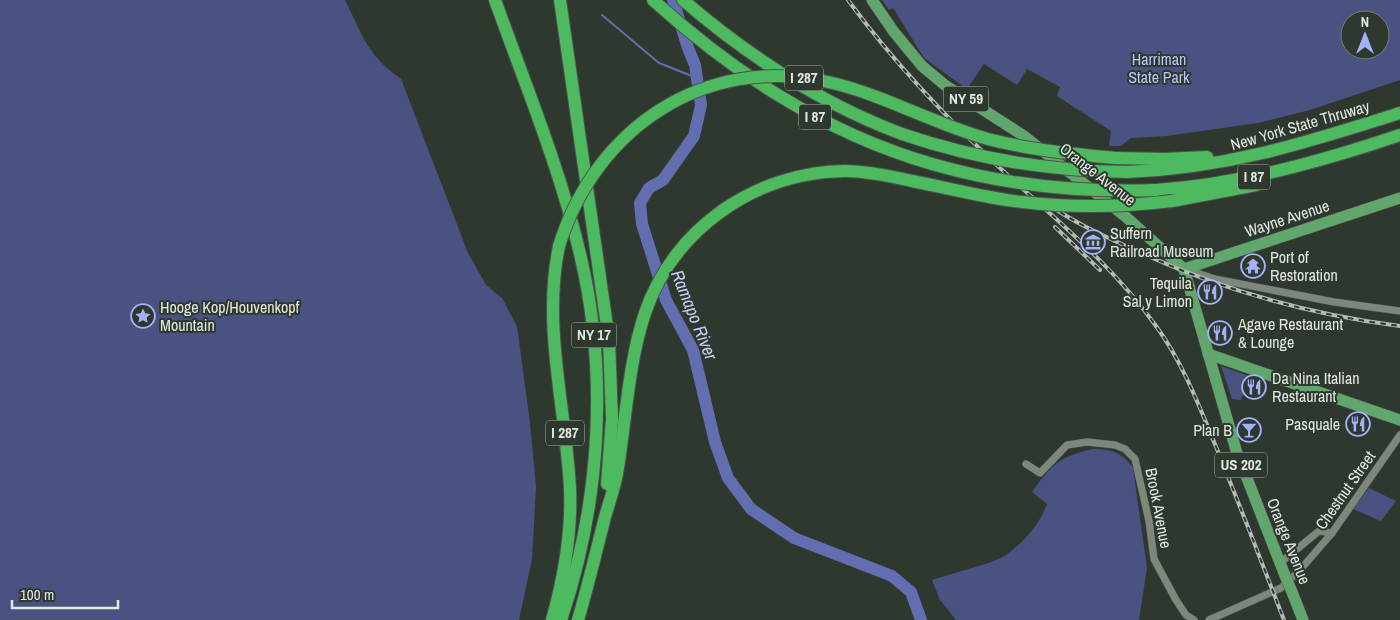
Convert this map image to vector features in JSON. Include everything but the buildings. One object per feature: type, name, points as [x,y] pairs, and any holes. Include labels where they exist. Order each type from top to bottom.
[{"type":"highway","points":[[490,0],[516,58]]},
{"type":"highway","name":"NY 17","points":[[495,0],[571,219],[585,276],[594,341],[597,410],[594,471],[581,548],[561,620]]},
{"type":"highway","name":"NY 17","points":[[560,0],[609,340],[612,419],[605,516]]},
{"type":"highway","name":"I 87","points":[[653,0],[709,48],[755,81],[823,121],[877,146],[932,164],[982,177],[1040,186],[1099,191],[1156,190],[1234,181],[1285,170],[1350,152],[1400,135]]},
{"type":"highway","name":"New York State Thruway","points":[[683,0],[751,55],[799,85],[850,112],[902,134],[954,150],[1004,161],[1061,169],[1127,172],[1181,169],[1270,153],[1400,113]]},
{"type":"highway","name":"I 287","points":[[552,620],[564,568],[570,511],[569,471],[552,310],[554,277],[559,246],[575,204],[588,180],[613,148],[632,130],[679,99],[704,89],[743,80],[786,77],[825,81],[858,91],[943,125],[991,139],[1044,150],[1115,158],[1191,159],[1270,153]]},
{"type":"highway","points":[[578,620],[616,475],[641,326],[661,278],[679,251],[701,227],[721,211],[749,194],[779,182],[804,175],[854,172],[912,181],[1000,199],[1049,205],[1115,206],[1172,201],[1262,184],[1350,152]]},
{"type":"main road","name":"Orange Avenue","points":[[872,0],[894,32],[922,66],[946,86],[1024,136],[1126,217],[1184,269],[1236,450],[1303,620]]},
{"type":"main road","name":"Wayne Avenue","points":[[1184,269],[1400,198]]},
{"type":"main road","points":[[1208,354],[1400,420]]},
{"type":"street","points":[[1184,269],[1215,280],[1334,302],[1400,311]]},
{"type":"street","name":"Chestnut Street","points":[[1209,620],[1281,588],[1300,570],[1332,533],[1400,435]]},
{"type":"street","name":"Brook Avenue","points":[[1026,464],[1040,473],[1067,445],[1087,442],[1115,445],[1125,449],[1135,458],[1149,521],[1154,558],[1176,600],[1186,615],[1194,620]]},
{"type":"street","points":[[1282,568],[1319,531],[1332,533]]},
{"type":"green space","points":[[0,0],[345,0],[373,53],[380,62],[401,79],[468,253],[486,285],[502,298],[517,326],[530,423],[536,487],[532,559],[519,620],[0,620]]},
{"type":"green space","name":"Harriman State Park","points":[[882,0],[1400,0],[1400,80],[1310,110],[1258,123],[1167,136],[1131,138],[1121,146],[1109,146],[1111,131],[1057,96],[1060,87],[1027,69],[1017,85],[984,64],[967,89],[924,58],[893,8],[889,10]]},
{"type":"green space","points":[[1221,366],[1249,376],[1241,400],[1232,399]]},
{"type":"green space","points":[[1093,449],[1116,453],[1125,458],[1133,468],[1147,568],[1139,620],[956,620],[940,600],[932,580],[1006,555],[1025,539],[1044,511],[1047,504],[1032,492],[1045,475],[1064,459]]},
{"type":"green space","points":[[1369,488],[1396,501],[1381,521],[1353,509]]},
{"type":"waterway","name":"Ramapo River","points":[[673,0],[695,65],[701,105],[694,136],[663,180],[649,188],[640,203],[642,224],[666,300],[693,350],[715,442],[728,478],[751,509],[794,538],[892,576],[911,592],[921,620]]},
{"type":"waterway","points":[[602,15],[659,63],[697,78]]},
{"type":"railway","points":[[848,0],[886,49],[927,95],[992,161],[1107,268],[1156,326],[1175,356],[1199,405],[1284,620]]},
{"type":"railway","points":[[1051,206],[1079,223],[1128,247],[1161,262],[1227,287],[1295,307],[1400,326]]},
{"type":"railway","points":[[1055,227],[1100,270]]},
{"type":"place","name":"Suffern Railroad Museum","points":[[1093,242]]},
{"type":"place","name":"Port of Restoration","points":[[1253,266]]},
{"type":"place","name":"Tequila Sal y Limon","points":[[1210,292]]},
{"type":"place","name":"Hooge Kop/Houvenkopf Mountain","points":[[143,316]]},
{"type":"place","name":"Agave Restaurant & Lounge","points":[[1220,333]]},
{"type":"place","name":"Da Nina Italian Restaurant","points":[[1254,387]]},
{"type":"place","name":"Pasquale","points":[[1358,424]]},
{"type":"place","name":"Plan B","points":[[1249,430]]}]
